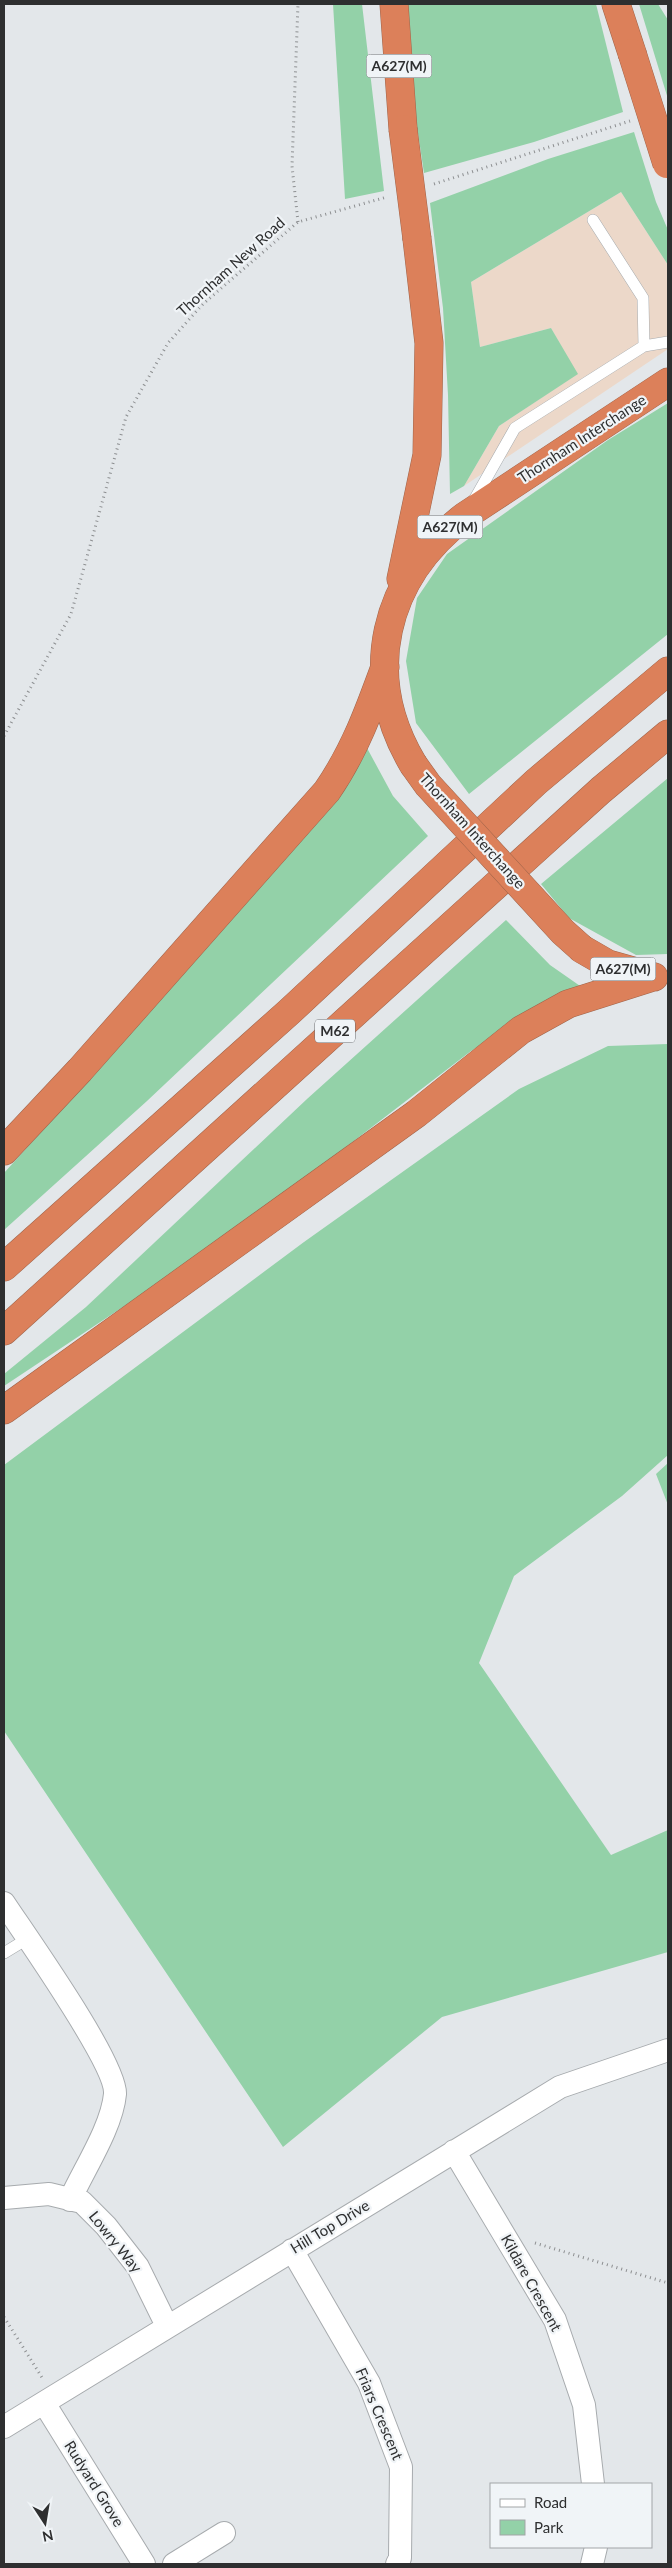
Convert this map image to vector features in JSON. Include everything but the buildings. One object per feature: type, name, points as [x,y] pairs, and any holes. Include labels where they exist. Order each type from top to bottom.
[{"type":"highway","name":"A627(M)","points":[[394,4],[403,129],[429,343],[427,455],[396,603]]},
{"type":"highway","points":[[616,4],[667,166]]},
{"type":"highway","name":"Thornham Interchange","points":[[661,978],[608,964],[582,949],[563,932],[428,785],[402,746],[391,716],[385,667],[389,628],[396,603],[427,549],[465,516],[668,382]]},
{"type":"highway","points":[[4,1151],[80,1070],[327,791],[359,737],[385,667]]},
{"type":"highway","points":[[4,1267],[282,1018],[536,782],[668,671]]},
{"type":"highway","name":"M62","points":[[4,1332],[594,796],[668,734]]},
{"type":"highway","points":[[4,1410],[416,1114],[521,1030],[568,1004],[661,978]]},
{"type":"street","points":[[4,1903],[60,1986],[110,2072],[115,2091],[113,2105],[106,2126],[70,2200]]},
{"type":"street","name":"Hill Top Drive","points":[[4,2427],[560,2087],[668,2050]]},
{"type":"street","name":"Kildare Crescent","points":[[454,2151],[555,2320],[584,2405],[593,2483]]},
{"type":"street","name":"Lowry Way","points":[[4,2198],[49,2194],[82,2202],[106,2226],[138,2267],[167,2326]]},
{"type":"street","name":"Friars Crescent","points":[[292,2250],[369,2383],[401,2467],[400,2558],[397,2564]]},
{"type":"street","name":"Rudyard Grove","points":[[49,2400],[144,2564]]},
{"type":"street","points":[[174,2564],[224,2533]]},
{"type":"street","points":[[592,2564],[596,2548]]},
{"type":"lane","points":[[593,220],[643,298],[644,346]]},
{"type":"lane","points":[[465,516],[515,428],[644,346],[668,342]]},
{"type":"lane","points":[[4,1953],[27,1939]]},
{"type":"path","points":[[298,4],[292,166],[298,222]]},
{"type":"path","points":[[428,186],[634,119]]},
{"type":"path","name":"Thornham New Road","points":[[4,736],[71,614],[126,417],[168,343],[202,304],[298,222],[391,196]]},
{"type":"path","points":[[503,2234],[668,2283]]},
{"type":"path","points":[[4,2317],[49,2400]]},
{"type":"shaded area","points":[[621,192],[668,265],[668,349],[464,486],[499,426],[577,374],[551,328],[480,347],[471,282]]},
{"type":"green space","points":[[333,4],[362,4],[384,191],[345,199]]},
{"type":"green space","points":[[406,4],[596,4],[623,112],[534,142],[424,173],[416,120]]},
{"type":"green space","points":[[639,4],[658,4],[668,20],[668,99]]},
{"type":"green space","points":[[634,132],[656,202],[668,230],[668,265],[621,192],[471,282],[480,347],[551,328],[578,374],[499,426],[464,486],[450,494],[448,395],[443,308],[430,203],[548,159]]},
{"type":"green space","points":[[668,403],[668,634],[469,794],[416,723],[406,661],[417,598],[447,554],[608,440]]},
{"type":"green space","points":[[367,748],[393,796],[428,836],[147,1101],[4,1230],[4,1173],[115,1050]]},
{"type":"green space","points":[[668,778],[668,954],[636,955],[569,918],[541,884]]},
{"type":"green space","points":[[506,920],[550,965],[583,988],[537,1009],[471,1051],[316,1170],[171,1275],[4,1386],[4,1374],[86,1307],[307,1099]]},
{"type":"green space","points":[[668,1044],[668,1455],[622,1496],[514,1576],[479,1663],[611,1855],[668,1830],[668,1952],[442,2017],[283,2147],[4,1731],[4,1465],[304,1242],[519,1089],[608,1046]]},
{"type":"green space","points":[[668,1463],[668,1505],[656,1474]]}]
